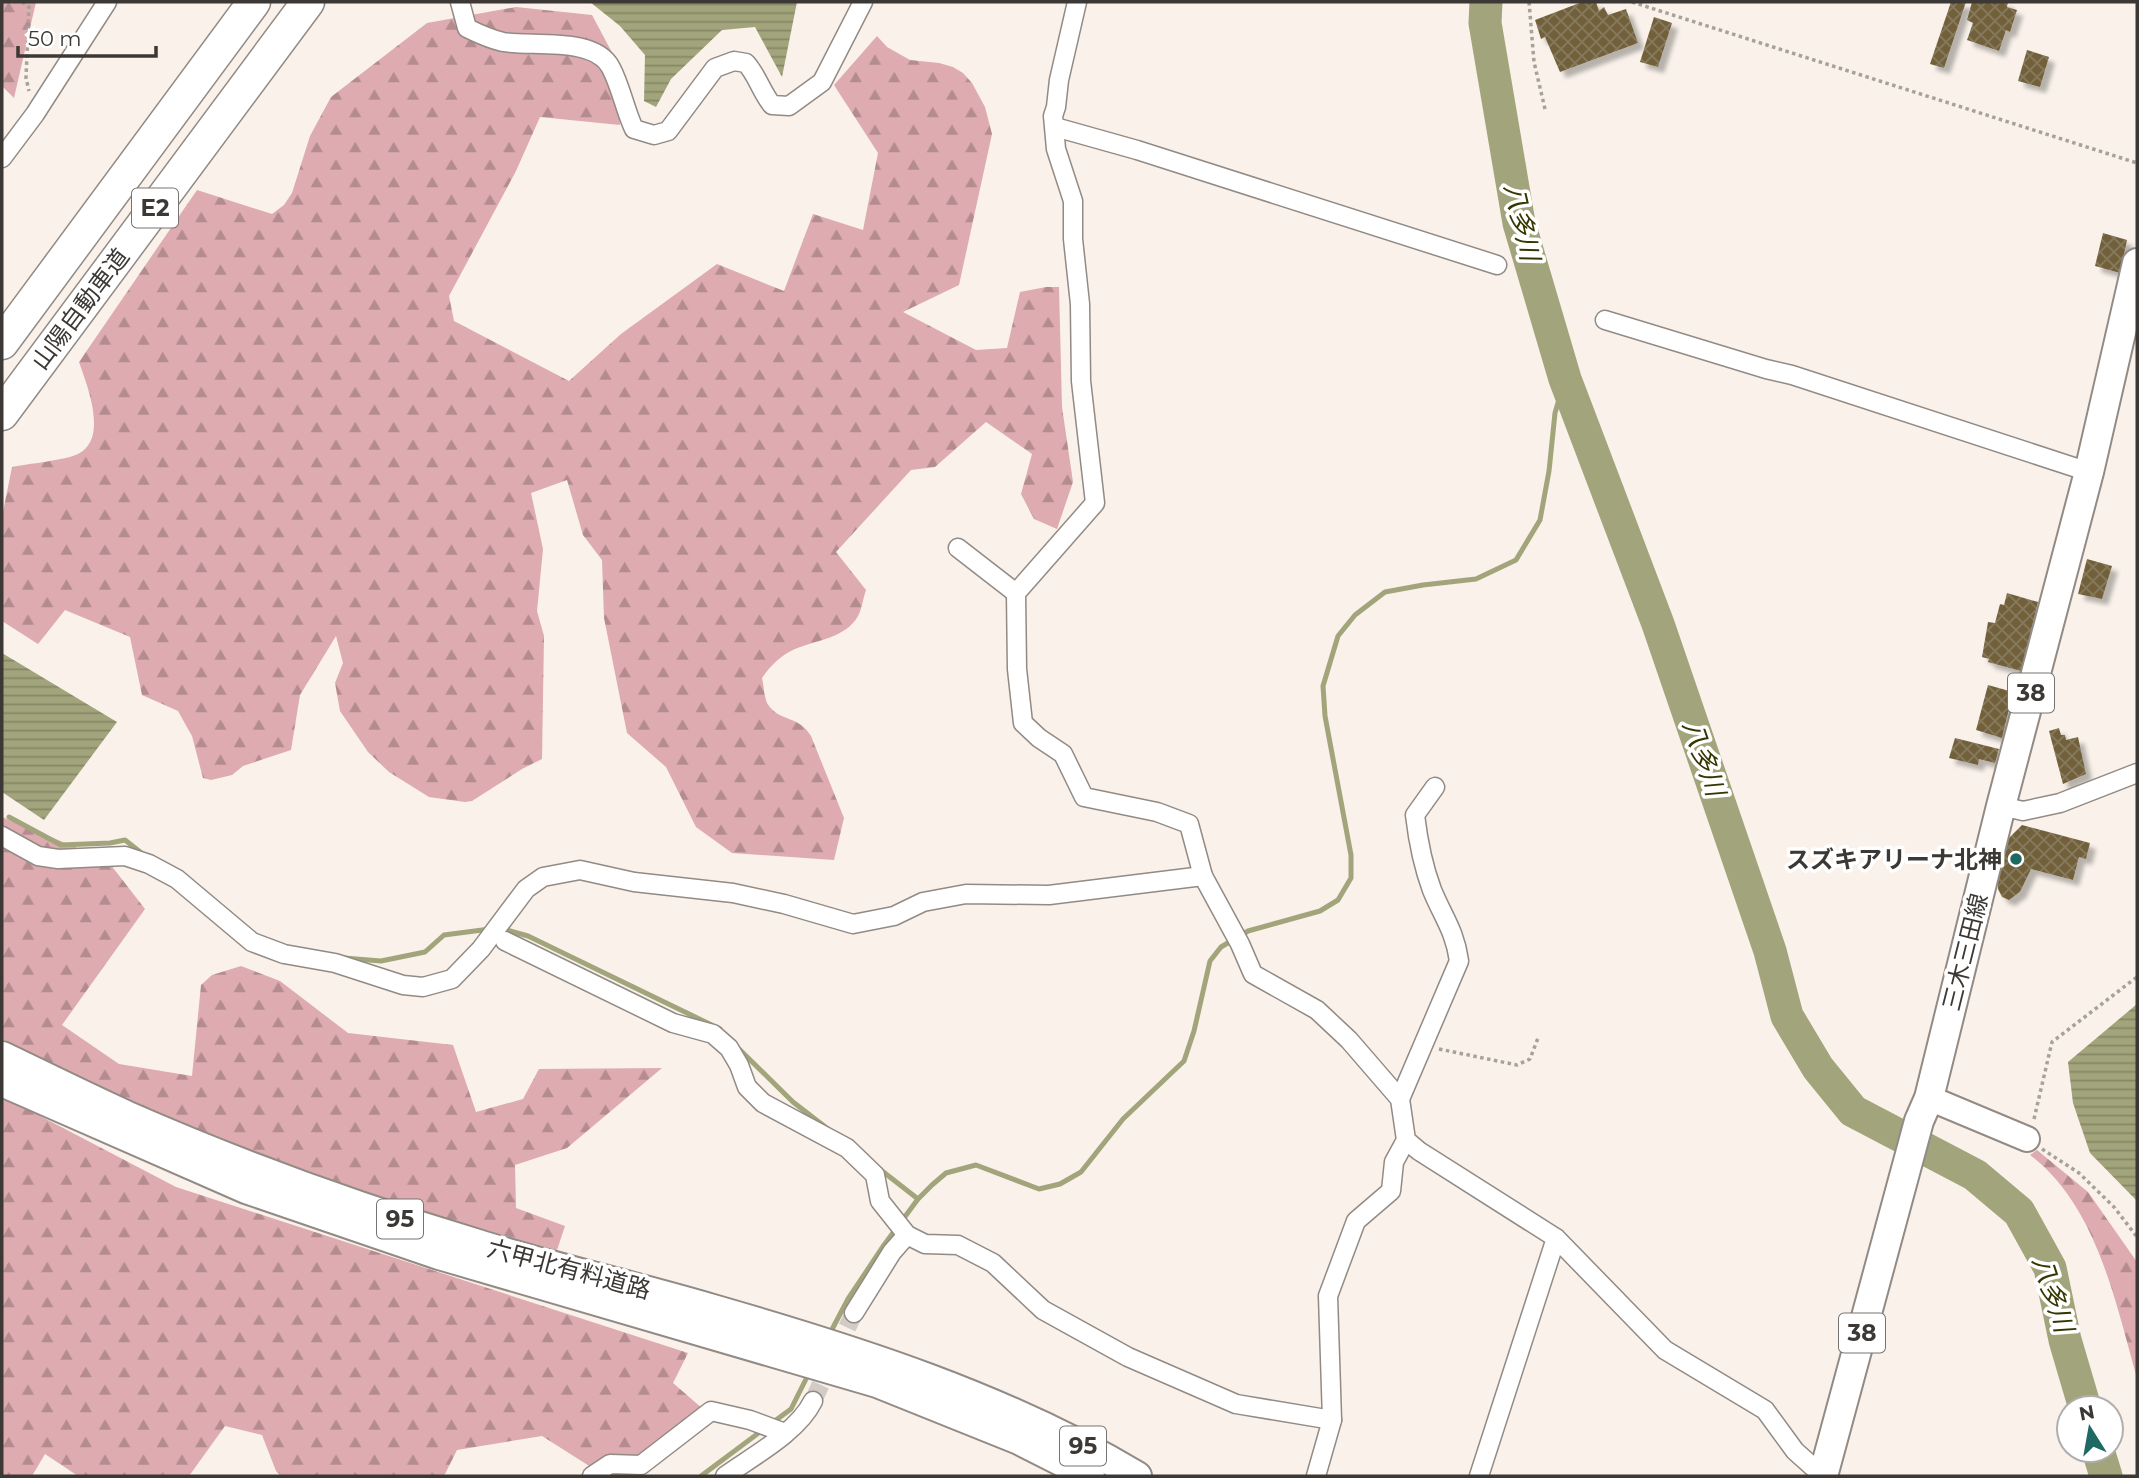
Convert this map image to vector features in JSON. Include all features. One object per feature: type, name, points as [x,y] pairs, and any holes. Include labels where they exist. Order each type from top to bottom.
[{"type":"highway","name":"山陽自動車道","points":[[2,343],[254,2]]},
{"type":"highway","name":"山陽自動車道","points":[[2,414],[308,2]]},
{"type":"main road","name":"三木三田線","points":[[1823,1476],[1924,1109],[2090,472],[2137,263]]},
{"type":"main road","name":"六甲北有料道路","points":[[2,1056],[128,1116],[273,1175],[479,1245],[714,1309],[818,1353],[889,1388],[1102,1455],[1137,1476]]},
{"type":"main road","name":"六甲北有料道路","points":[[2,1082],[246,1189],[439,1255],[818,1353]]},
{"type":"main road","name":"六甲北有料道路","points":[[1023,1429],[1090,1476]]},
{"type":"street","points":[[2,158],[35,114],[107,2]]},
{"type":"street","points":[[460,2],[467,28],[485,37],[504,42],[575,46],[600,55],[611,65],[634,130],[654,135],[668,131],[715,68],[734,61],[746,63],[753,71],[761,91],[772,105],[789,106],[805,96],[822,82],[863,2]]},
{"type":"street","points":[[1077,2],[1053,116],[1056,149],[1073,201],[1073,239],[1080,304],[1081,381],[1095,503],[1016,593],[1017,669],[1023,723],[1063,754],[1084,797],[1157,812],[1189,824],[1203,876],[1253,974],[1317,1010],[1349,1040],[1400,1099]]},
{"type":"street","points":[[1055,127],[1137,150],[1497,265]]},
{"type":"street","points":[[1605,320],[1792,375],[2090,472]]},
{"type":"street","points":[[958,548],[1016,593]]},
{"type":"street","points":[[2001,806],[2023,811],[2060,803],[2137,773]]},
{"type":"street","points":[[1315,1476],[1332,1420],[1328,1296],[1356,1222],[1391,1191],[1394,1162],[1406,1140],[1400,1099],[1459,961],[1456,940],[1432,889],[1418,839],[1415,815],[1435,787]]},
{"type":"street","points":[[2,836],[38,856],[58,859],[125,856],[149,864],[177,879],[252,942],[284,954],[335,963],[404,985],[423,986],[452,979],[481,949],[526,889],[543,877],[580,870],[634,882],[733,893],[784,904],[853,924],[894,916],[923,902],[966,894],[1049,895],[1203,876]]},
{"type":"street","points":[[505,940],[673,1023],[713,1034],[729,1048],[747,1087],[763,1103],[847,1147],[875,1175],[880,1201],[907,1235],[925,1244],[958,1245],[993,1263],[1043,1310],[1128,1357],[1236,1404],[1332,1420]]},
{"type":"street","points":[[1924,1109],[2027,1139]]},
{"type":"street","points":[[1406,1140],[1556,1238],[1665,1350],[1765,1410],[1795,1451],[1823,1476]]},
{"type":"street","points":[[853,1313],[892,1252],[907,1235]]},
{"type":"street","points":[[1479,1476],[1556,1238]]},
{"type":"street","points":[[725,1476],[807,1412],[813,1401]]},
{"type":"street","points":[[592,1476],[610,1464],[641,1465],[711,1411],[783,1432]]},
{"type":"path","points":[[22,2],[29,7],[26,78],[35,114]]},
{"type":"path","points":[[1529,2],[1534,62],[1545,109]]},
{"type":"path","points":[[1632,2],[2137,163]]},
{"type":"path","points":[[2137,977],[2052,1042],[2037,1112],[2027,1139],[2079,1173],[2114,1207],[2137,1237]]},
{"type":"path","points":[[1423,1045],[1517,1065],[1530,1059],[1538,1038]]},
{"type":"green space","points":[[2,2],[36,2],[14,98],[2,86]]},
{"type":"green space","points":[[516,7],[592,15],[616,60],[620,125],[540,117],[516,171],[449,296],[454,321],[569,381],[621,334],[717,264],[784,291],[813,214],[863,230],[878,153],[834,85],[877,36],[887,47],[910,60],[939,63],[963,73],[972,83],[985,107],[992,134],[959,285],[903,312],[976,350],[1007,348],[1020,292],[1059,287],[1062,407],[1073,482],[1057,529],[1034,519],[1021,494],[1032,454],[986,422],[935,467],[911,470],[836,552],[866,590],[853,623],[838,634],[785,654],[762,678],[769,706],[801,725],[811,736],[844,818],[834,860],[732,853],[696,827],[666,767],[627,733],[604,618],[602,560],[583,535],[567,480],[531,493],[543,549],[537,611],[544,636],[542,759],[472,801],[429,797],[389,772],[368,752],[340,711],[335,683],[343,663],[336,636],[300,695],[291,750],[243,766],[232,775],[211,780],[203,778],[192,736],[178,711],[142,695],[130,637],[65,610],[38,644],[2,621],[2,517],[12,467],[72,456],[87,447],[92,437],[93,411],[79,362],[197,190],[272,214],[284,205],[292,193],[310,136],[331,97],[427,23]]},
{"type":"green space","points":[[2,817],[107,860],[145,909],[62,1025],[119,1064],[192,1076],[201,985],[212,975],[241,966],[280,981],[348,1033],[453,1045],[476,1112],[523,1099],[539,1069],[662,1068],[567,1148],[515,1165],[516,1208],[565,1226],[557,1250],[431,1215],[152,1115],[2,1039]]},
{"type":"green space","points":[[2,1096],[176,1187],[688,1353],[673,1383],[703,1409],[618,1476],[605,1476],[542,1436],[457,1450],[444,1476],[281,1476],[276,1471],[262,1435],[225,1426],[189,1476],[78,1476],[45,1454],[32,1476],[2,1476]]},
{"type":"green space","points":[[2037,1150],[2088,1192],[2137,1262],[2137,1378],[2100,1257],[2072,1201],[2053,1176],[2030,1155]]},
{"type":"shaded area","points":[[590,2],[797,2],[782,77],[755,27],[722,30],[671,79],[656,107],[644,101],[645,55],[620,26]]},
{"type":"shaded area","points":[[2,653],[117,722],[44,820],[2,792]]},
{"type":"shaded area","points":[[2137,1004],[2137,1201],[2090,1153],[2073,1103],[2068,1062]]},
{"type":"building","points":[[1582,2],[1596,2],[1599,11],[1604,7],[1608,15],[1626,9],[1638,43],[1560,72],[1545,37],[1541,39],[1535,20]]},
{"type":"building","points":[[1951,2],[1966,2],[1944,68],[1930,64]]},
{"type":"building","points":[[1972,2],[2008,2],[2007,7],[2017,10],[2010,32],[2006,30],[1999,51],[1967,40],[1973,23],[1967,20]]},
{"type":"building","points":[[1654,17],[1672,23],[1658,67],[1640,62]]},
{"type":"building","points":[[2027,50],[2049,57],[2040,87],[2018,81]]},
{"type":"building","points":[[2103,233],[2127,240],[2120,273],[2095,266]]},
{"type":"building","points":[[2087,559],[2112,566],[2102,599],[2078,594]]},
{"type":"building","points":[[2007,593],[2038,602],[2021,671],[1988,662],[1989,659],[1982,657],[1988,622],[1995,623],[2000,604],[2004,605]]},
{"type":"building","points":[[1988,685],[2013,692],[2002,738],[1976,730]]},
{"type":"building","points":[[2059,728],[2066,740],[2078,737],[2086,774],[2063,784],[2049,731]]},
{"type":"building","points":[[1955,738],[1999,749],[1995,763],[1979,759],[1978,765],[1949,758]]},
{"type":"building","points":[[2022,825],[2090,843],[2086,859],[2079,857],[2073,880],[2031,869],[2020,892],[2009,900],[2002,897],[1998,889],[1997,872],[2006,841]]},
{"type":"waterway","name":"八多川","points":[[1486,2],[1485,23],[1519,223],[1565,379],[1658,624],[1770,951],[1787,1016],[1818,1068],[1853,1111],[1975,1175],[2019,1212],[2050,1268],[2065,1340],[2081,1394]]},
{"type":"waterway","points":[[828,1337],[848,1299],[884,1245],[918,1199],[946,1173],[976,1165],[1039,1189],[1060,1184],[1081,1172],[1123,1119],[1184,1061],[1194,1031],[1210,961],[1221,947],[1248,931],[1320,911],[1338,900],[1351,878],[1351,855],[1325,716],[1323,686],[1338,636],[1355,615],[1385,592],[1476,579],[1516,560],[1540,520],[1549,471],[1555,413],[1565,379]]},
{"type":"waterway","points":[[9,817],[61,845],[125,840],[144,855]]},
{"type":"waterway","points":[[500,928],[528,936],[720,1029]]},
{"type":"waterway","points":[[344,958],[381,961],[425,952],[444,935],[490,929]]},
{"type":"waterway","points":[[736,1046],[793,1102],[828,1129]]},
{"type":"waterway","points":[[877,1167],[918,1199]]},
{"type":"waterway","points":[[772,1423],[791,1409],[809,1373]]},
{"type":"waterway","points":[[701,1476],[764,1429]]},
{"type":"waterway","name":"八多川","points":[[2102,1464],[2106,1476]]},
{"type":"tunnel","points":[[813,1401],[854,1313]]},
{"type":"place","name":"スズキアリーナ北神","points":[[2016,859]]}]
